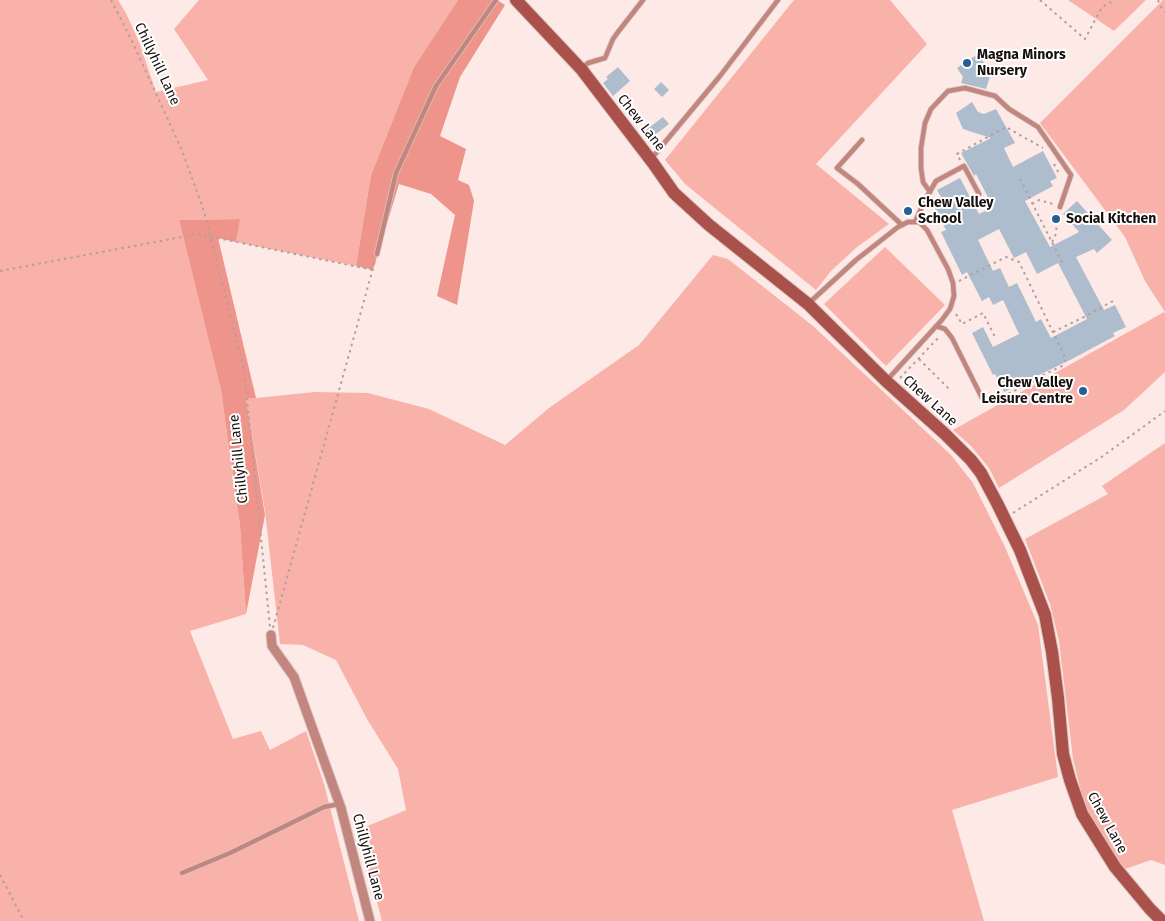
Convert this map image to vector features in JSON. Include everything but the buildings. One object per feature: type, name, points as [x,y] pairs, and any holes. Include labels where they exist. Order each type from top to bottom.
[{"type":"main road","name":"Chew Lane","points":[[516,0],[581,69],[674,193],[708,225],[808,304],[889,383],[946,434],[971,460],[981,474],[1020,550],[1045,615],[1058,698],[1063,754],[1082,814],[1115,867],[1162,921]]},
{"type":"street","name":"Chillyhill Lane","points":[[271,635],[272,646],[294,678],[339,804],[370,921]]},
{"type":"lane","points":[[377,254],[396,174],[436,86],[496,0]]},
{"type":"lane","points":[[581,69],[588,63],[605,58],[613,39],[643,0]]},
{"type":"lane","points":[[650,160],[720,76],[778,0]]},
{"type":"lane","points":[[930,192],[923,182],[921,168],[921,148],[925,123],[931,109],[948,91],[965,88],[995,96],[1009,109],[1038,127],[1071,175],[1060,206]]},
{"type":"lane","points":[[862,140],[837,168],[858,184],[902,225]]},
{"type":"lane","points":[[915,222],[936,181],[964,166],[979,194]]},
{"type":"lane","points":[[808,304],[856,260],[902,225],[908,222],[919,222],[927,230],[948,269],[953,284],[954,296],[950,309],[889,383]]},
{"type":"lane","points":[[936,326],[945,330],[952,338],[982,398]]},
{"type":"lane","points":[[182,872],[230,853],[324,807],[339,804]]},
{"type":"path","name":"Chillyhill Lane","points":[[111,0],[181,148],[204,211],[244,369],[271,635]]},
{"type":"path","points":[[1040,0],[1085,39],[1102,7],[1115,0]]},
{"type":"path","points":[[1158,0],[1165,12]]},
{"type":"path","points":[[964,166],[957,154],[1006,128],[1045,149]]},
{"type":"path","points":[[1052,162],[1060,175]]},
{"type":"path","points":[[1020,179],[1063,264]]},
{"type":"path","points":[[1032,204],[1039,200],[1060,206],[1055,237],[1052,242]]},
{"type":"path","points":[[0,271],[198,234],[373,270]]},
{"type":"path","points":[[271,635],[377,254]]},
{"type":"path","points":[[953,284],[1006,258],[1019,262],[1066,359],[1062,366],[1045,373],[1011,393],[992,399],[982,398]]},
{"type":"path","points":[[1053,332],[1113,301]]},
{"type":"path","points":[[950,309],[955,312],[962,324],[983,313],[996,339]]},
{"type":"path","points":[[889,383],[919,359],[945,330]]},
{"type":"path","points":[[919,359],[951,391]]},
{"type":"path","points":[[1004,518],[1103,456],[1165,410]]},
{"type":"path","points":[[0,875],[24,921]]},
{"type":"shaded area","points":[[0,0],[118,0],[139,42],[156,92],[208,80],[174,29],[199,0],[458,0],[414,67],[371,175],[356,266],[236,242],[239,219],[179,220],[221,390],[240,526],[246,614],[190,631],[233,739],[261,731],[270,750],[306,731],[324,784],[359,921],[0,921]]},
{"type":"shaded area","points":[[458,0],[497,0],[505,5],[460,77],[440,136],[466,149],[458,180],[469,185],[474,201],[457,305],[437,296],[455,215],[431,194],[399,184],[373,270],[356,266],[371,175],[414,67]]},
{"type":"shaded area","points":[[794,0],[890,0],[927,44],[816,164],[889,224],[857,247],[831,271],[816,290],[685,184],[665,160]]},
{"type":"shaded area","points":[[1068,0],[1146,0],[1114,31]]},
{"type":"shaded area","points":[[1165,0],[1165,312],[1145,281],[1125,237],[1040,123]]},
{"type":"shaded area","points":[[240,219],[236,242],[218,238],[256,398],[246,399],[265,515],[246,614],[240,526],[221,390],[179,220]]},
{"type":"shaded area","points":[[885,247],[945,305],[886,366],[824,304]]},
{"type":"shaded area","points":[[713,255],[728,259],[813,326],[951,455],[973,483],[1005,547],[1038,625],[1058,777],[952,810],[984,921],[382,921],[358,830],[406,810],[398,769],[367,719],[336,660],[303,645],[280,644],[265,511],[246,399],[315,392],[368,393],[429,409],[505,445],[549,408],[639,345]]},
{"type":"shaded area","name":"Chew Valley Leisure Centre","points":[[1164,312],[1165,372],[1124,410],[999,488],[989,468],[971,446],[953,430]]},
{"type":"shaded area","points":[[1165,443],[1165,865],[1151,860],[1125,869],[1098,841],[1083,800],[1073,759],[1059,641],[1050,604],[1025,539],[1108,494],[1102,486]]},
{"type":"place","name":"Magna Minors Nursery","points":[[967,63]]},
{"type":"place","name":"Chew Valley School","points":[[908,211]]},
{"type":"place","name":"Social Kitchen","points":[[1056,219]]},
{"type":"place","name":"Chew Valley Leisure Centre","points":[[1083,391]]}]
